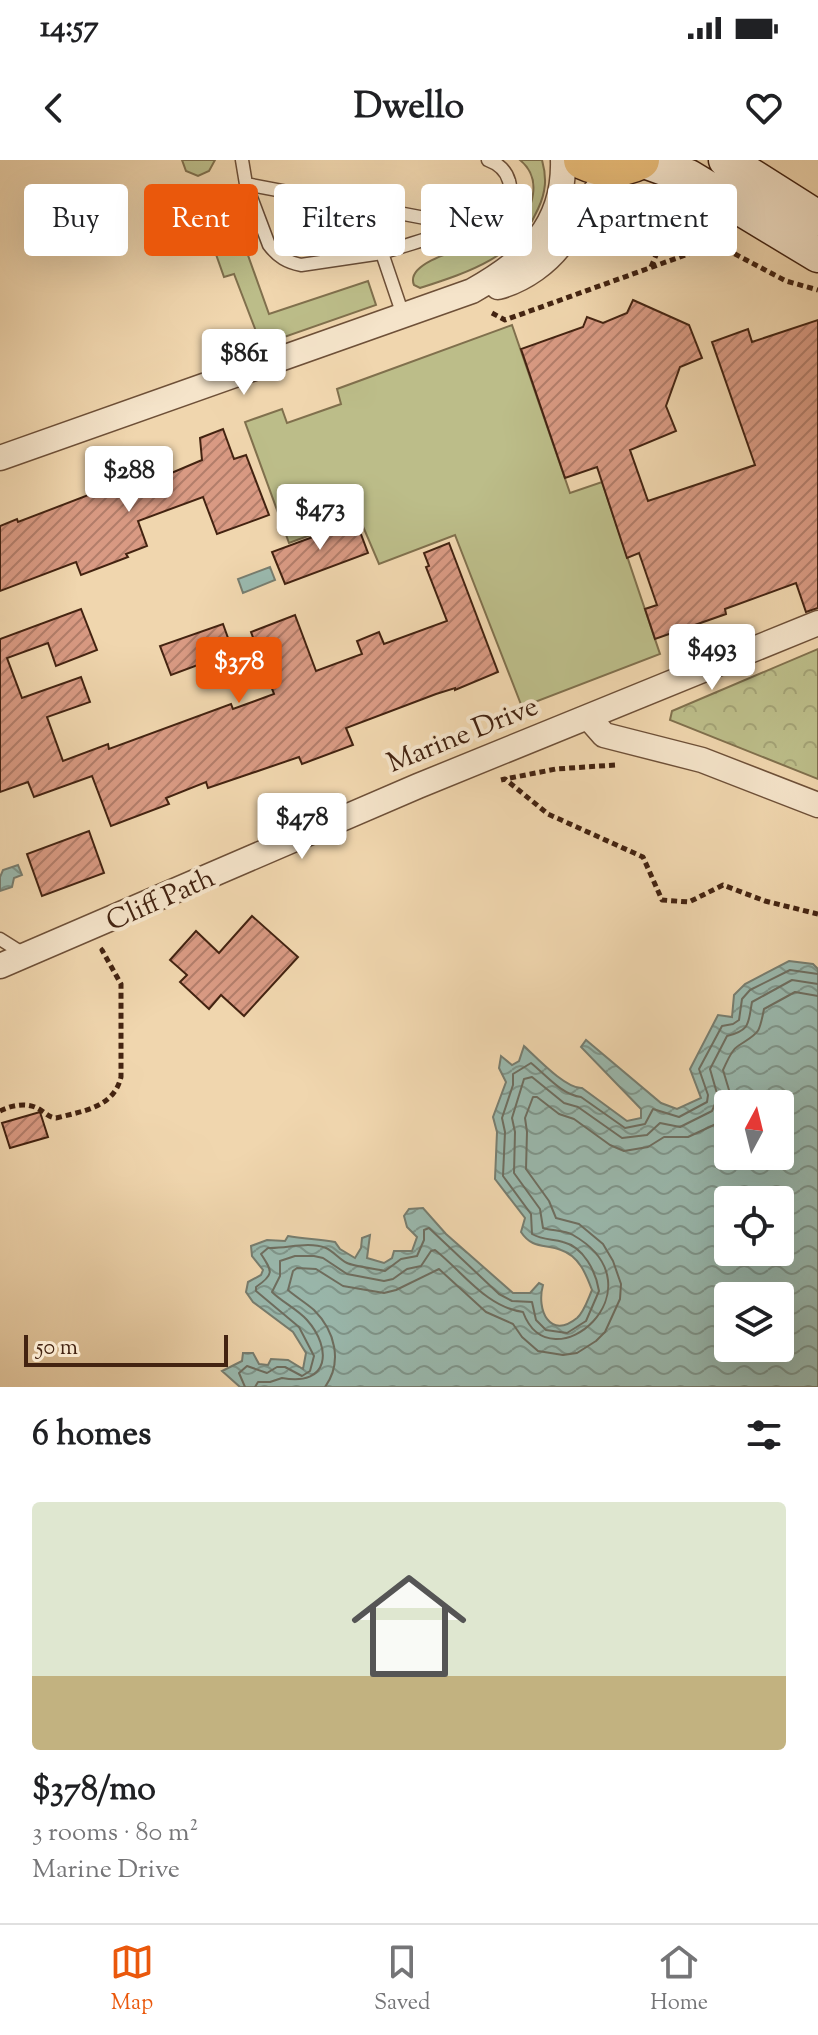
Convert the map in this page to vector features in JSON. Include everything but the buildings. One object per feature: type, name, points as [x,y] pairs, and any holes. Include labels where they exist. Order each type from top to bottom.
[{"type":"main road","points":[[583,160],[601,167],[638,161],[689,177],[818,255]]},
{"type":"main road","points":[[726,160],[818,218]]},
{"type":"street","points":[[465,293],[508,268],[546,232],[561,194],[563,160]]},
{"type":"street","points":[[601,184],[638,161]]},
{"type":"street","points":[[0,458],[465,293],[506,285],[536,269],[549,256]]},
{"type":"street","name":"Marine Drive","points":[[0,966],[375,804],[818,623]]},
{"type":"street","points":[[589,718],[604,735],[702,760],[818,805]]},
{"type":"lane","points":[[242,160],[246,184]]},
{"type":"lane","points":[[488,160],[497,164],[508,176],[508,184]]},
{"type":"lane","points":[[258,186],[421,217]]},
{"type":"lane","points":[[258,216],[274,250]]},
{"type":"lane","points":[[279,256],[301,265],[362,256]]},
{"type":"lane","points":[[383,256],[403,315]]},
{"type":"lane","points":[[0,939],[27,956]]},
{"type":"path","points":[[686,184],[689,177]]},
{"type":"path","points":[[737,255],[786,281],[818,290]]},
{"type":"path","points":[[651,267],[656,256]]},
{"type":"path","points":[[465,293],[505,320],[682,256]]},
{"type":"path","points":[[491,784],[556,769],[623,765]]},
{"type":"path","points":[[505,779],[548,814],[643,857],[662,900],[689,902],[723,885],[765,901],[818,914]]},
{"type":"path","name":"Cliff Path","points":[[0,1111],[10,1106],[33,1106],[56,1118],[104,1103],[118,1090],[121,1077],[121,984],[102,950],[116,943]]},
{"type":"green space","points":[[182,160],[215,160],[209,171],[198,176],[186,171]]},
{"type":"green space","points":[[520,160],[542,160],[545,173],[543,197],[532,220],[533,179]]},
{"type":"green space","points":[[217,256],[248,256],[269,314],[368,281],[376,305],[270,342],[259,339],[234,274],[224,277]]},
{"type":"green space","points":[[442,256],[496,256],[455,276],[420,288],[414,285],[414,275]]},
{"type":"green space","points":[[512,325],[570,493],[602,482],[660,654],[522,707],[455,535],[379,564],[359,517],[289,543],[245,422],[282,409],[287,423],[341,404],[337,389]]},
{"type":"green space","points":[[818,649],[818,779],[670,720],[672,711]]},
{"type":"water","points":[[270,567],[275,580],[243,593],[238,579]]},
{"type":"water","points":[[18,865],[22,875],[14,878],[12,887],[0,891],[3,870]]},
{"type":"water","points":[[789,961],[813,964],[818,969],[818,1387],[240,1387],[222,1371],[242,1361],[243,1353],[253,1353],[259,1364],[268,1365],[271,1359],[288,1360],[303,1369],[306,1353],[293,1332],[253,1302],[246,1292],[248,1282],[261,1275],[263,1270],[252,1256],[251,1246],[267,1240],[285,1241],[288,1236],[335,1242],[355,1258],[362,1238],[370,1235],[367,1258],[384,1263],[392,1258],[394,1251],[412,1251],[417,1237],[407,1227],[404,1216],[409,1209],[423,1208],[446,1234],[513,1293],[530,1293],[539,1283],[543,1285],[544,1312],[553,1324],[568,1324],[577,1318],[592,1290],[581,1266],[567,1253],[534,1244],[525,1237],[521,1232],[525,1218],[495,1179],[497,1132],[493,1117],[506,1082],[499,1068],[501,1056],[512,1065],[519,1061],[524,1046],[568,1084],[582,1088],[627,1121],[641,1118],[641,1109],[581,1047],[586,1040],[661,1103],[677,1109],[701,1098],[690,1069],[718,1015],[732,1017],[734,995],[745,984]]}]
